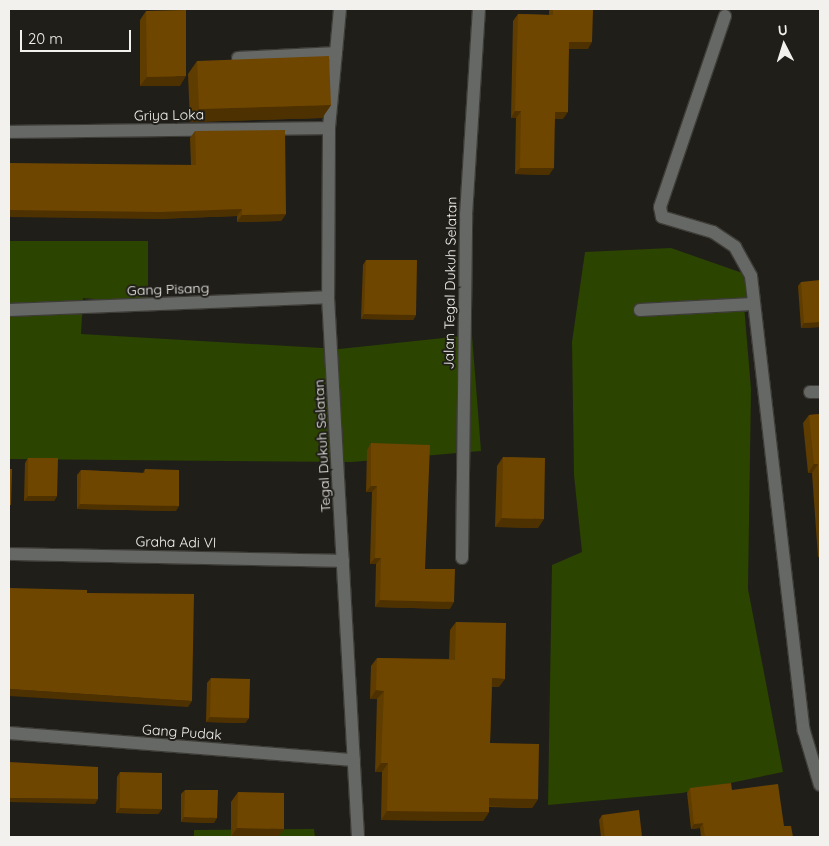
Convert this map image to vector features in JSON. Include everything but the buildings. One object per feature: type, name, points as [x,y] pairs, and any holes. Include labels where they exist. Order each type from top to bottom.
[{"type":"street","name":"Tegal Dukuh Selatan","points":[[340,9],[329,128],[328,297],[358,837]]},
{"type":"street","name":"Jalan Tegal Dukuh Selatan","points":[[462,558],[466,215],[479,9]]},
{"type":"street","points":[[725,16],[660,208],[662,217],[713,232],[736,247],[751,276],[804,731],[820,785]]},
{"type":"street","points":[[238,58],[336,53]]},
{"type":"street","name":"Griya Loka","points":[[9,132],[329,128]]},
{"type":"street","name":"Gang Pisang","points":[[9,310],[328,297]]},
{"type":"street","points":[[640,310],[753,304]]},
{"type":"street","name":"Graha Adi VI","points":[[9,554],[343,561]]},
{"type":"street","name":"Gang Pudak","points":[[9,733],[354,760]]},
{"type":"green space","points":[[9,241],[148,241],[148,304],[83,298],[81,334],[339,349],[472,335],[481,451],[352,462],[9,459]]},
{"type":"green space","points":[[671,248],[751,276],[744,305],[751,389],[748,589],[783,772],[682,793],[548,805],[552,565],[582,552],[574,475],[572,342],[585,252]]},
{"type":"green space","points":[[314,829],[315,837],[194,837],[194,830]]}]
